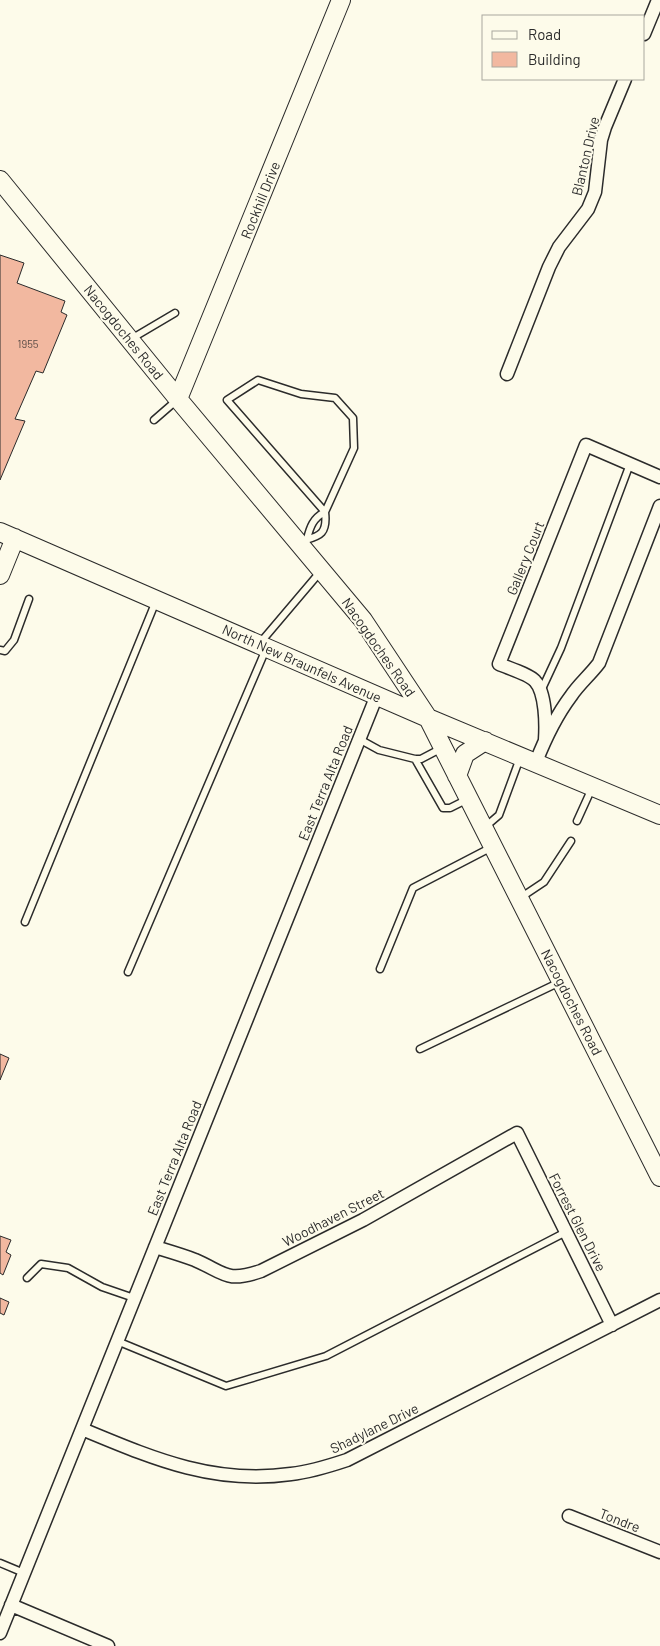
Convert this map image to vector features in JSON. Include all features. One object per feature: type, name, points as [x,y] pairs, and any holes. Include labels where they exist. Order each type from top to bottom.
[{"type":"main road","name":"Rockhill Drive","points":[[178,399],[341,0]]},
{"type":"main road","name":"Nacogdoches Road","points":[[0,180],[178,399],[303,541],[322,570],[363,620],[428,718],[660,1177]]},
{"type":"main road","points":[[0,575],[8,535]]},
{"type":"main road","name":"North New Braunfels Avenue","points":[[8,535],[428,718],[660,815]]},
{"type":"main road","points":[[457,776],[465,754],[485,741]]},
{"type":"street","points":[[645,32],[658,0]]},
{"type":"street","name":"Blanton Drive","points":[[508,374],[549,267],[559,247],[588,209],[595,192],[601,140],[625,80]]},
{"type":"street","name":"Gallery Court","points":[[540,692],[536,682],[531,678],[499,664],[586,445],[660,477]]},
{"type":"street","points":[[528,759],[545,740],[571,694],[599,663],[660,506]]},
{"type":"street","points":[[540,692],[546,726],[545,740]]},
{"type":"street","name":"East Terra Alta Road","points":[[0,1633],[377,695]]},
{"type":"street","name":"Woodhaven Street","points":[[155,1247],[195,1260],[220,1274],[232,1277],[254,1273],[363,1220],[516,1133]]},
{"type":"street","name":"Forrest Glen Drive","points":[[516,1133],[612,1325]]},
{"type":"street","name":"Shadylane Drive","points":[[82,1429],[156,1459],[192,1470],[248,1477],[293,1474],[320,1468],[347,1460],[660,1300]]},
{"type":"street","name":"Tondre","points":[[569,1516],[660,1552]]},
{"type":"street","points":[[12,1605],[108,1646]]},
{"type":"lane","points":[[130,339],[175,313]]},
{"type":"lane","points":[[303,541],[314,539],[320,534],[326,522],[325,512],[354,448],[353,418],[336,398],[301,394],[258,380],[227,400],[325,512]]},
{"type":"lane","points":[[154,420],[178,399]]},
{"type":"lane","points":[[540,692],[561,648],[630,464]]},
{"type":"lane","points":[[303,541],[317,516],[325,512]]},
{"type":"lane","points":[[128,972],[263,646],[322,570]]},
{"type":"lane","points":[[0,650],[5,651],[14,640],[29,599]]},
{"type":"lane","points":[[25,922],[157,600]]},
{"type":"lane","points":[[359,739],[380,750],[415,759],[421,759],[443,748]]},
{"type":"lane","points":[[415,759],[443,808],[450,808],[469,799]]},
{"type":"lane","points":[[484,828],[499,815],[528,759]]},
{"type":"lane","points":[[577,821],[593,786]]},
{"type":"lane","points":[[519,899],[544,882],[571,841]]},
{"type":"lane","points":[[380,969],[413,888],[493,847]]},
{"type":"lane","points":[[420,1049],[561,981]]},
{"type":"lane","points":[[117,1342],[226,1386],[326,1356],[566,1232]]},
{"type":"lane","points":[[27,1278],[40,1264],[54,1265],[68,1268],[102,1288],[134,1298]]},
{"type":"lane","points":[[0,1563],[24,1573]]},
{"type":"building","points":[[0,255],[24,263],[17,283],[65,301],[61,312],[67,315],[43,373],[36,371],[15,419],[25,421],[0,480]]},
{"type":"building","points":[[0,1054],[9,1058],[0,1080]]},
{"type":"building","points":[[0,1236],[11,1240],[6,1252],[11,1255],[3,1275],[0,1273]]},
{"type":"building","points":[[0,1298],[9,1302],[4,1315],[0,1313]]}]
